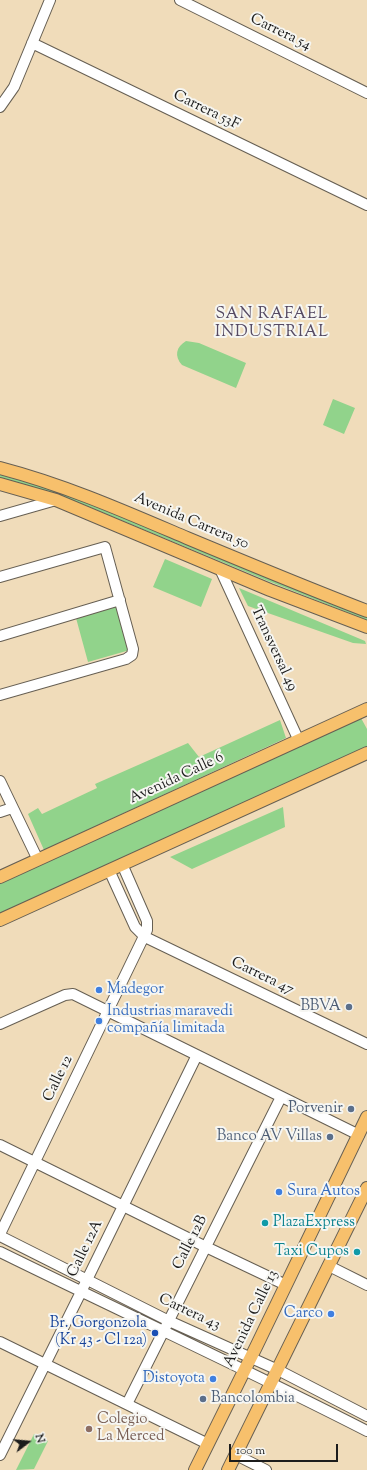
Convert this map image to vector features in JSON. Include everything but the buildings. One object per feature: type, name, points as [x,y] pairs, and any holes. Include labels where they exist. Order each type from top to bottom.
[{"type":"main road","name":"Avenida Carrera 50","points":[[0,468],[44,480],[119,509],[367,612]]},
{"type":"main road","points":[[0,484],[56,500],[270,590],[367,627]]},
{"type":"main road","name":"Avenida Calle 6","points":[[0,877],[367,709]]},
{"type":"main road","points":[[0,920],[367,753]]},
{"type":"main road","name":"Avenida Calle 13","points":[[195,1470],[251,1358],[367,1117]]},
{"type":"main road","points":[[228,1470],[367,1188]]},
{"type":"street","points":[[0,107],[4,92],[14,87],[50,0]]},
{"type":"street","name":"Carrera 54","points":[[180,0],[367,93]]},
{"type":"street","name":"Carrera 53F","points":[[32,43],[367,205]]},
{"type":"street","points":[[0,516],[56,500]]},
{"type":"street","points":[[0,577],[105,547],[133,649],[132,655],[126,659],[0,695]]},
{"type":"street","name":"Transversal 49","points":[[220,569],[299,740]]},
{"type":"street","points":[[0,636],[120,600]]},
{"type":"street","points":[[0,781],[38,860]]},
{"type":"street","points":[[0,812],[12,808]]},
{"type":"street","points":[[122,864],[146,921],[147,930],[145,937]]},
{"type":"street","name":"Carrera 47","points":[[109,870],[135,927],[145,937],[367,1044]]},
{"type":"street","name":"Calle 12","points":[[0,1235],[145,937]]},
{"type":"street","points":[[0,1024],[69,994],[73,994],[359,1135]]},
{"type":"street","name":"Calle 12A","points":[[0,1455],[197,1055]]},
{"type":"street","name":"Calle 12B","points":[[127,1404],[281,1097]]},
{"type":"street","points":[[0,1145],[286,1285]]},
{"type":"street","name":"Carrera 43","points":[[0,1235],[169,1321],[278,1370],[367,1416]]},
{"type":"street","name":"Carrera 43","points":[[0,1252],[272,1382],[367,1431]]},
{"type":"street","points":[[329,1266],[367,1285]]},
{"type":"street","points":[[0,1342],[46,1363],[208,1444]]},
{"type":"street","points":[[0,1431],[10,1436]]},
{"type":"street","points":[[236,1455],[266,1470]]},
{"type":"green space","points":[[186,341],[199,343],[246,363],[236,388],[182,365],[179,362],[177,352],[180,346]]},
{"type":"green space","points":[[333,399],[355,408],[344,434],[323,425]]},
{"type":"green space","points":[[0,471],[46,484],[367,614],[367,620],[268,581],[80,503],[44,490],[0,478]]},
{"type":"green space","points":[[165,559],[212,579],[201,607],[153,587]]},
{"type":"green space","points":[[239,588],[365,641],[366,644],[353,643],[248,606]]},
{"type":"green space","points":[[117,606],[130,650],[88,662],[76,618]]},
{"type":"green space","points":[[361,718],[367,729],[367,747],[0,914],[0,883]]},
{"type":"green space","points":[[280,720],[286,738],[44,850],[28,814],[38,808],[42,814],[97,788],[95,784],[188,743],[199,757]]},
{"type":"green space","points":[[283,807],[285,827],[192,869],[170,857]]},
{"type":"green space","points":[[34,1434],[48,1441],[34,1469],[16,1470]]},
{"type":"place","name":"Madegor","points":[[99,990]]},
{"type":"place","name":"BBVA","points":[[349,1007]]},
{"type":"place","name":"Industrias maravedi compañía limitada","points":[[99,1021]]},
{"type":"place","name":"Porvenir","points":[[351,1109]]},
{"type":"place","name":"Banco AV Villas","points":[[330,1137]]},
{"type":"place","name":"Sura Autos","points":[[279,1192]]},
{"type":"place","name":"PlazaExpress","points":[[265,1223]]},
{"type":"place","name":"Taxi Cupos","points":[[357,1252]]},
{"type":"place","name":"Carco","points":[[331,1314]]},
{"type":"place","name":"Br. Gorgonzola (Kr 43 - Cl 12a)","points":[[155,1333]]},
{"type":"place","name":"Distoyota","points":[[213,1379]]},
{"type":"place","name":"Bancolombia","points":[[203,1399]]},
{"type":"place","name":"Colegio La Merced","points":[[89,1429]]},
{"type":"district","name":"SAN RAFAEL INDUSTRIAL","points":[[272,324]]}]
